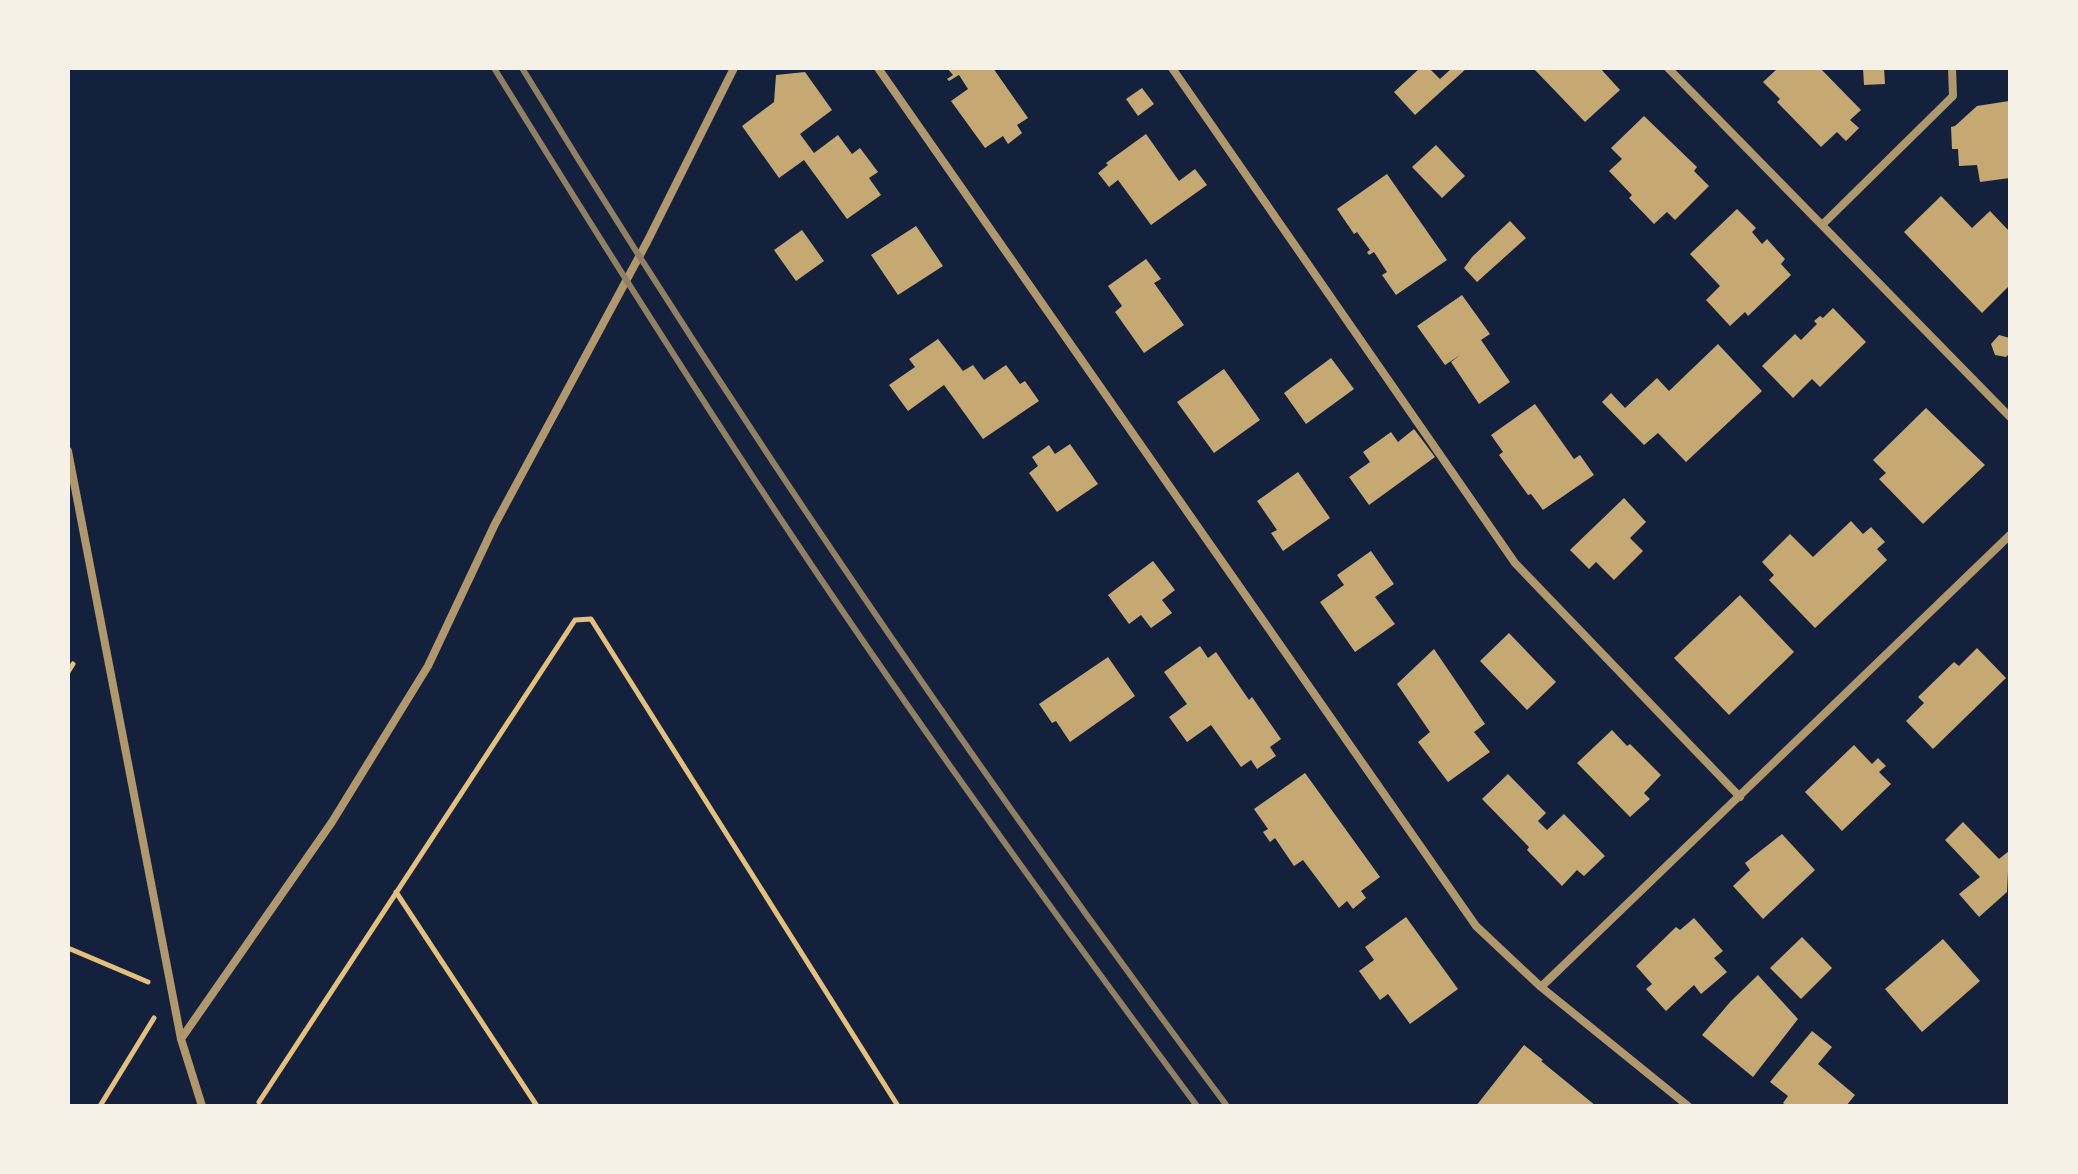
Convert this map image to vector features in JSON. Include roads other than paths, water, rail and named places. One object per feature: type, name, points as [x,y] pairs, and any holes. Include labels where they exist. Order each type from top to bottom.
[{"type":"street","points":[[181,1039],[332,822],[428,666],[495,524],[647,242],[734,68]]},
{"type":"street","points":[[878,68],[1476,926],[1541,987],[1688,1106]]},
{"type":"street","points":[[1172,68],[1515,563],[1740,797]]},
{"type":"street","points":[[1668,68],[2010,417]]},
{"type":"street","points":[[1822,225],[1953,96],[1952,68]]},
{"type":"street","points":[[68,451],[181,1039],[202,1106]]},
{"type":"street","points":[[1541,987],[2010,535]]},
{"type":"railway","points":[[494,68],[678,362],[841,609],[991,824],[1197,1106]]},
{"type":"railway","points":[[522,68],[689,334],[862,595],[1042,852],[1227,1106]]}]
